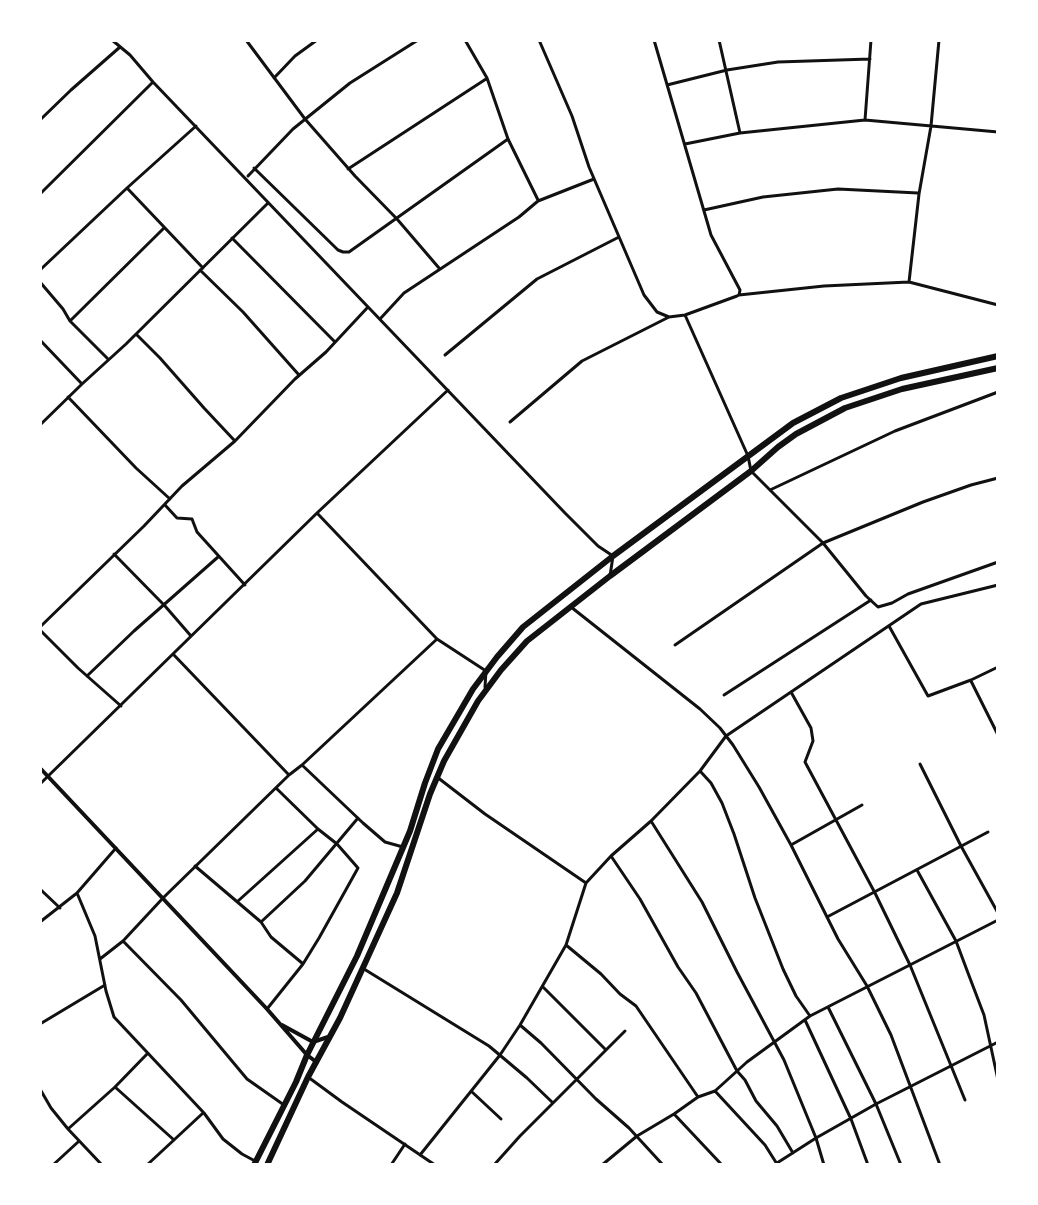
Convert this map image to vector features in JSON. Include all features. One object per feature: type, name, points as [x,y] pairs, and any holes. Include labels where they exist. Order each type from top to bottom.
[{"type":"highway","points":[[255,1163],[357,956],[403,847],[438,749],[473,689],[523,627],[793,423],[841,398],[901,378],[998,356]]},
{"type":"highway","points":[[267,1165],[397,893],[437,777],[485,692],[527,641],[796,434],[845,408],[902,389],[998,368]]},
{"type":"street","points":[[112,40],[130,55],[587,535],[613,556],[610,576]]},
{"type":"street","points":[[246,40],[305,119],[439,268]]},
{"type":"street","points":[[274,78],[295,56],[317,40]]},
{"type":"street","points":[[248,176],[305,119],[350,83],[418,40]]},
{"type":"street","points":[[465,40],[487,78],[508,139],[538,201]]},
{"type":"street","points":[[539,40],[644,295],[657,312],[669,317]]},
{"type":"street","points":[[654,40],[711,235],[738,285],[739,295]]},
{"type":"street","points":[[719,40],[740,133]]},
{"type":"street","points":[[865,120],[871,40]]},
{"type":"street","points":[[909,282],[931,126],[939,40]]},
{"type":"street","points":[[40,120],[120,47]]},
{"type":"street","points":[[667,85],[727,70],[778,62],[870,59]]},
{"type":"street","points":[[348,169],[487,78]]},
{"type":"street","points":[[40,194],[153,82]]},
{"type":"street","points":[[685,144],[740,133],[865,120],[998,132]]},
{"type":"street","points":[[40,270],[196,126]]},
{"type":"street","points":[[254,168],[343,252],[349,252],[508,139]]},
{"type":"street","points":[[380,319],[404,293],[519,217],[538,201],[594,179]]},
{"type":"street","points":[[127,188],[299,376]]},
{"type":"street","points":[[704,210],[763,197],[838,189],[919,194]]},
{"type":"street","points":[[40,425],[268,203]]},
{"type":"street","points":[[70,321],[164,228]]},
{"type":"street","points":[[445,355],[537,279],[619,237]]},
{"type":"street","points":[[232,238],[335,342]]},
{"type":"street","points":[[40,282],[70,321],[108,359]]},
{"type":"street","points":[[510,422],[582,361],[669,317],[685,315],[739,295],[824,286],[909,282],[998,305]]},
{"type":"street","points":[[121,706],[40,628],[182,486],[235,441],[368,307]]},
{"type":"street","points":[[685,315],[748,456],[751,471],[823,543],[878,607],[998,562]]},
{"type":"street","points":[[136,334],[235,441]]},
{"type":"street","points":[[40,340],[82,384]]},
{"type":"street","points":[[40,784],[317,513],[448,390]]},
{"type":"street","points":[[770,490],[895,431],[998,392]]},
{"type":"street","points":[[68,397],[170,499]]},
{"type":"street","points":[[675,645],[823,543],[923,502],[998,478]]},
{"type":"street","points":[[165,505],[177,518],[192,519],[197,532],[245,585]]},
{"type":"street","points":[[317,513],[437,639],[486,671],[485,692]]},
{"type":"street","points":[[114,554],[191,636]]},
{"type":"street","points":[[87,676],[218,557]]},
{"type":"street","points":[[420,1155],[500,1055],[520,1025],[566,945],[586,883],[700,771],[726,736],[921,604],[998,585]]},
{"type":"street","points":[[724,695],[871,600]]},
{"type":"street","points":[[571,607],[700,709],[726,736],[759,787],[867,986],[891,1035],[940,1165]]},
{"type":"street","points":[[889,626],[928,696],[998,667]]},
{"type":"street","points":[[100,959],[123,941],[289,775],[437,639]]},
{"type":"street","points":[[173,654],[289,775]]},
{"type":"street","points":[[971,680],[998,735]]},
{"type":"street","points":[[791,692],[811,728],[813,741],[805,762],[910,965],[965,1100]]},
{"type":"street","points":[[920,764],[998,913]]},
{"type":"street","points":[[302,765],[385,842],[403,847]]},
{"type":"street","points":[[40,768],[317,1063]]},
{"type":"street","points":[[700,771],[722,803],[775,950],[796,996],[810,1016]]},
{"type":"street","points":[[437,777],[586,883]]},
{"type":"street","points":[[267,1009],[303,964],[358,868],[337,844],[276,788]]},
{"type":"street","points":[[791,845],[862,805]]},
{"type":"street","points":[[261,922],[305,881],[358,818]]},
{"type":"street","points":[[651,821],[702,902],[773,1041],[794,1084],[824,1165]]},
{"type":"street","points":[[238,901],[318,829]]},
{"type":"street","points":[[827,917],[988,832]]},
{"type":"street","points":[[40,922],[77,893],[116,848]]},
{"type":"street","points":[[611,856],[696,993],[737,1071],[793,1153]]},
{"type":"street","points":[[195,866],[238,901],[261,922],[271,937],[303,964]]},
{"type":"street","points":[[917,870],[956,941],[984,1015],[998,1080]]},
{"type":"street","points":[[40,889],[60,908]]},
{"type":"street","points":[[77,893],[95,936],[114,1017],[204,1113],[223,1139],[255,1163]]},
{"type":"street","points":[[602,1165],[637,1136],[698,1097],[715,1091],[773,1041],[810,1016],[998,920]]},
{"type":"street","points":[[123,941],[181,1000],[247,1079],[284,1105]]},
{"type":"street","points":[[566,945],[636,1006],[698,1097]]},
{"type":"street","points":[[363,968],[500,1055],[553,1103]]},
{"type":"street","points":[[40,1024],[105,985]]},
{"type":"street","points":[[543,987],[607,1051]]},
{"type":"street","points":[[828,1007],[876,1104],[901,1165]]},
{"type":"street","points":[[805,1020],[851,1119],[868,1165]]},
{"type":"street","points":[[280,1024],[313,1042],[331,1035]]},
{"type":"street","points":[[520,1025],[637,1136],[663,1165]]},
{"type":"street","points":[[494,1165],[625,1031]]},
{"type":"street","points":[[715,1091],[765,1145],[777,1164],[876,1104],[998,1042]]},
{"type":"street","points":[[68,1129],[148,1053]]},
{"type":"street","points":[[308,1077],[435,1165]]},
{"type":"street","points":[[115,1087],[174,1140]]},
{"type":"street","points":[[40,1089],[78,1142],[102,1165]]},
{"type":"street","points":[[471,1091],[501,1119]]},
{"type":"street","points":[[147,1165],[204,1113]]},
{"type":"street","points":[[674,1114],[722,1165]]},
{"type":"street","points":[[53,1165],[78,1142]]},
{"type":"street","points":[[391,1165],[405,1144]]}]
